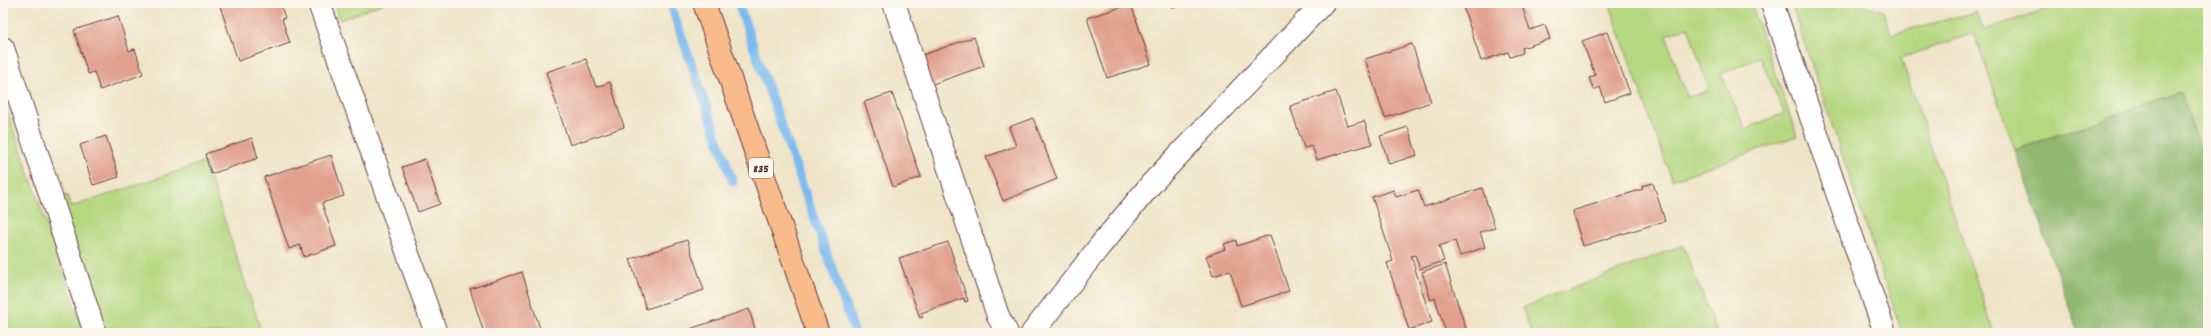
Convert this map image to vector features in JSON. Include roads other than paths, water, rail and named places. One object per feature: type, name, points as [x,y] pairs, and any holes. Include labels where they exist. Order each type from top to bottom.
[{"type":"main road","name":"835","points":[[704,3],[818,333]]},
{"type":"street","points":[[319,3],[436,333]]},
{"type":"street","points":[[894,3],[998,316],[1007,333]]},
{"type":"street","points":[[1032,333],[1099,247],[1152,183],[1323,3]]},
{"type":"street","points":[[1772,3],[1885,333]]},
{"type":"street","points":[[3,48],[95,333]]},
{"type":"waterway","points":[[670,3],[733,182]]},
{"type":"waterway","points":[[738,3],[855,333]]}]
